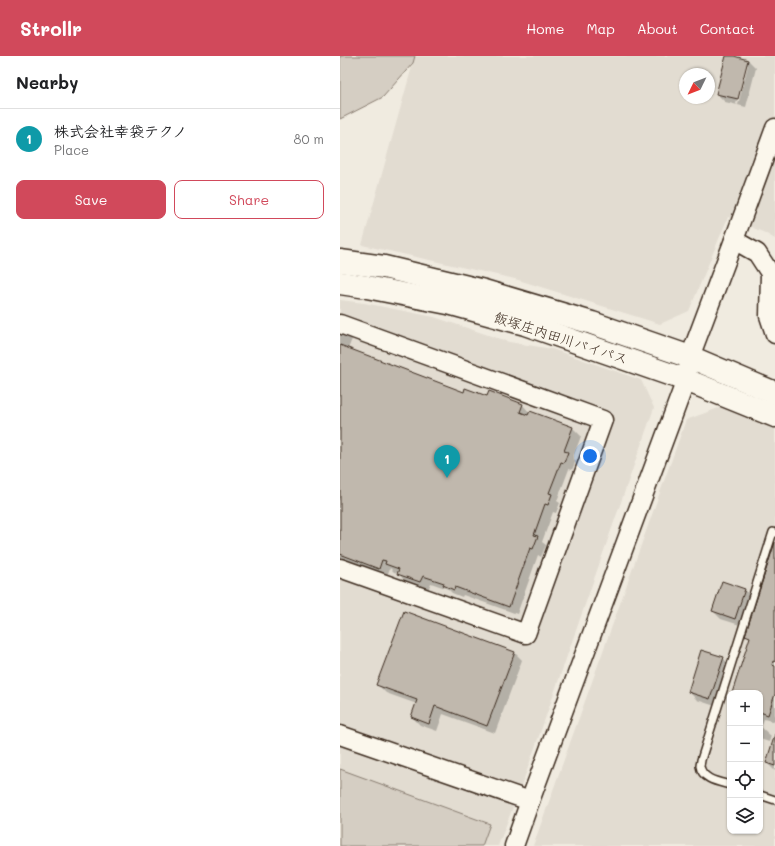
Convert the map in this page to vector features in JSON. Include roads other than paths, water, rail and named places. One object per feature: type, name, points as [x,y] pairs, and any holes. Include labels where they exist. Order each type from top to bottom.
[{"type":"highway","name":"飯塚庄内田川バイパス","points":[[340,261],[384,267],[484,291],[592,323],[690,357],[775,393]]},
{"type":"highway","name":"飯塚庄内田川バイパス","points":[[340,283],[448,303],[525,324],[686,380],[775,416]]},
{"type":"street","points":[[514,846],[686,380],[690,357],[775,128]]},
{"type":"street","points":[[734,240],[757,253],[770,272],[769,316],[775,334]]},
{"type":"street","points":[[340,324],[603,420],[526,634],[340,568]]},
{"type":"street","points":[[340,735],[530,801]]},
{"type":"lane","points":[[727,784],[709,778],[703,774],[700,767],[701,760],[772,532],[775,533]]},
{"type":"lane","points":[[763,796],[775,800]]},
{"type":"place","name":"株式会社幸袋テクノ","points":[[447,478]]}]
